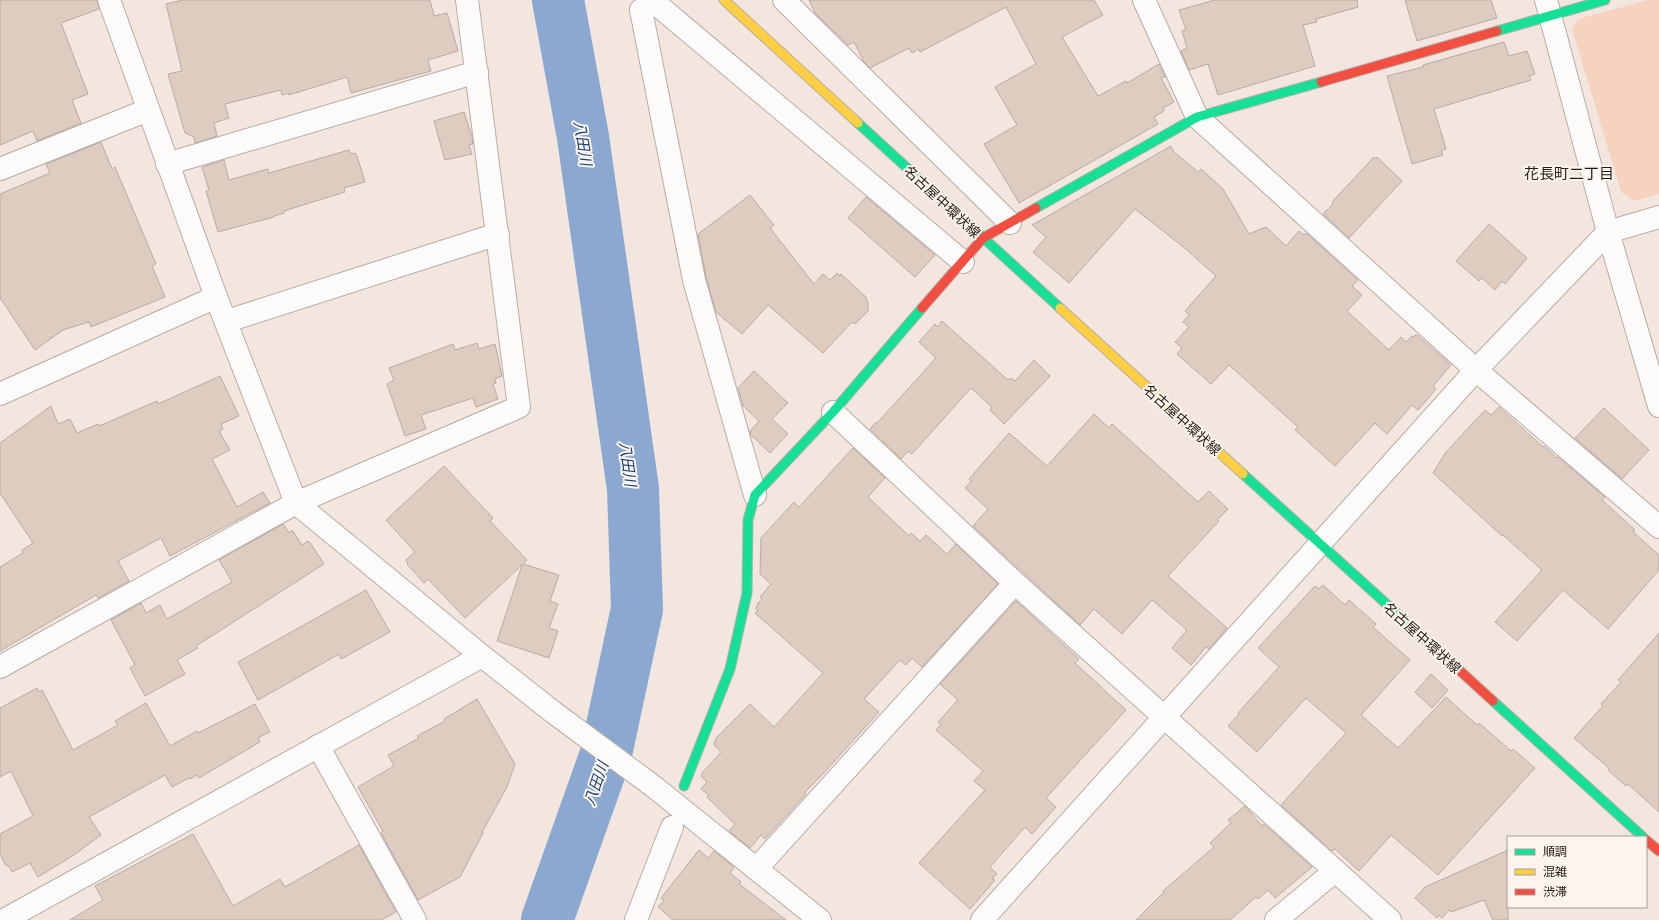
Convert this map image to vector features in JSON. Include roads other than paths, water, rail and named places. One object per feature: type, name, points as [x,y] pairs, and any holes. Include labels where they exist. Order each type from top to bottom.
[{"type":"street","points":[[109,0],[216,297],[227,321],[296,503],[482,656],[553,712],[646,781],[820,920]]},
{"type":"street","points":[[0,667],[296,503],[519,407],[467,0]]},
{"type":"street","name":"名古屋中環状線","points":[[724,0],[983,238],[1642,836]]},
{"type":"street","points":[[784,0],[1010,224]]},
{"type":"street","points":[[1144,0],[1197,117],[1476,370],[1659,528]]},
{"type":"street","points":[[684,786],[730,669],[747,593],[748,520],[755,495],[832,412],[983,238],[1197,117],[1548,8],[1605,0]]},
{"type":"street","points":[[755,495],[694,280],[642,10],[654,2],[963,262]]},
{"type":"street","points":[[1548,8],[1608,232],[1659,406]]},
{"type":"street","points":[[167,164],[477,72]]},
{"type":"street","points":[[0,169],[148,110]]},
{"type":"street","points":[[982,920],[1476,370],[1608,232],[1659,217]]},
{"type":"street","points":[[227,321],[498,234]]},
{"type":"street","points":[[0,394],[216,297]]},
{"type":"street","points":[[832,412],[1015,583],[1390,920]]},
{"type":"street","points":[[756,869],[1015,583]]},
{"type":"street","points":[[4,920],[482,656]]},
{"type":"street","points":[[318,746],[415,920]]},
{"type":"street","points":[[636,920],[672,827]]},
{"type":"street","points":[[1647,841],[1659,851]]},
{"type":"street","points":[[1276,920],[1334,871]]},
{"type":"waterway","name":"八田川","points":[[547,920],[606,754],[637,609],[633,489],[583,137],[558,0]]},
{"type":"district","name":"花長町二丁目","points":[[1569,172]]}]
